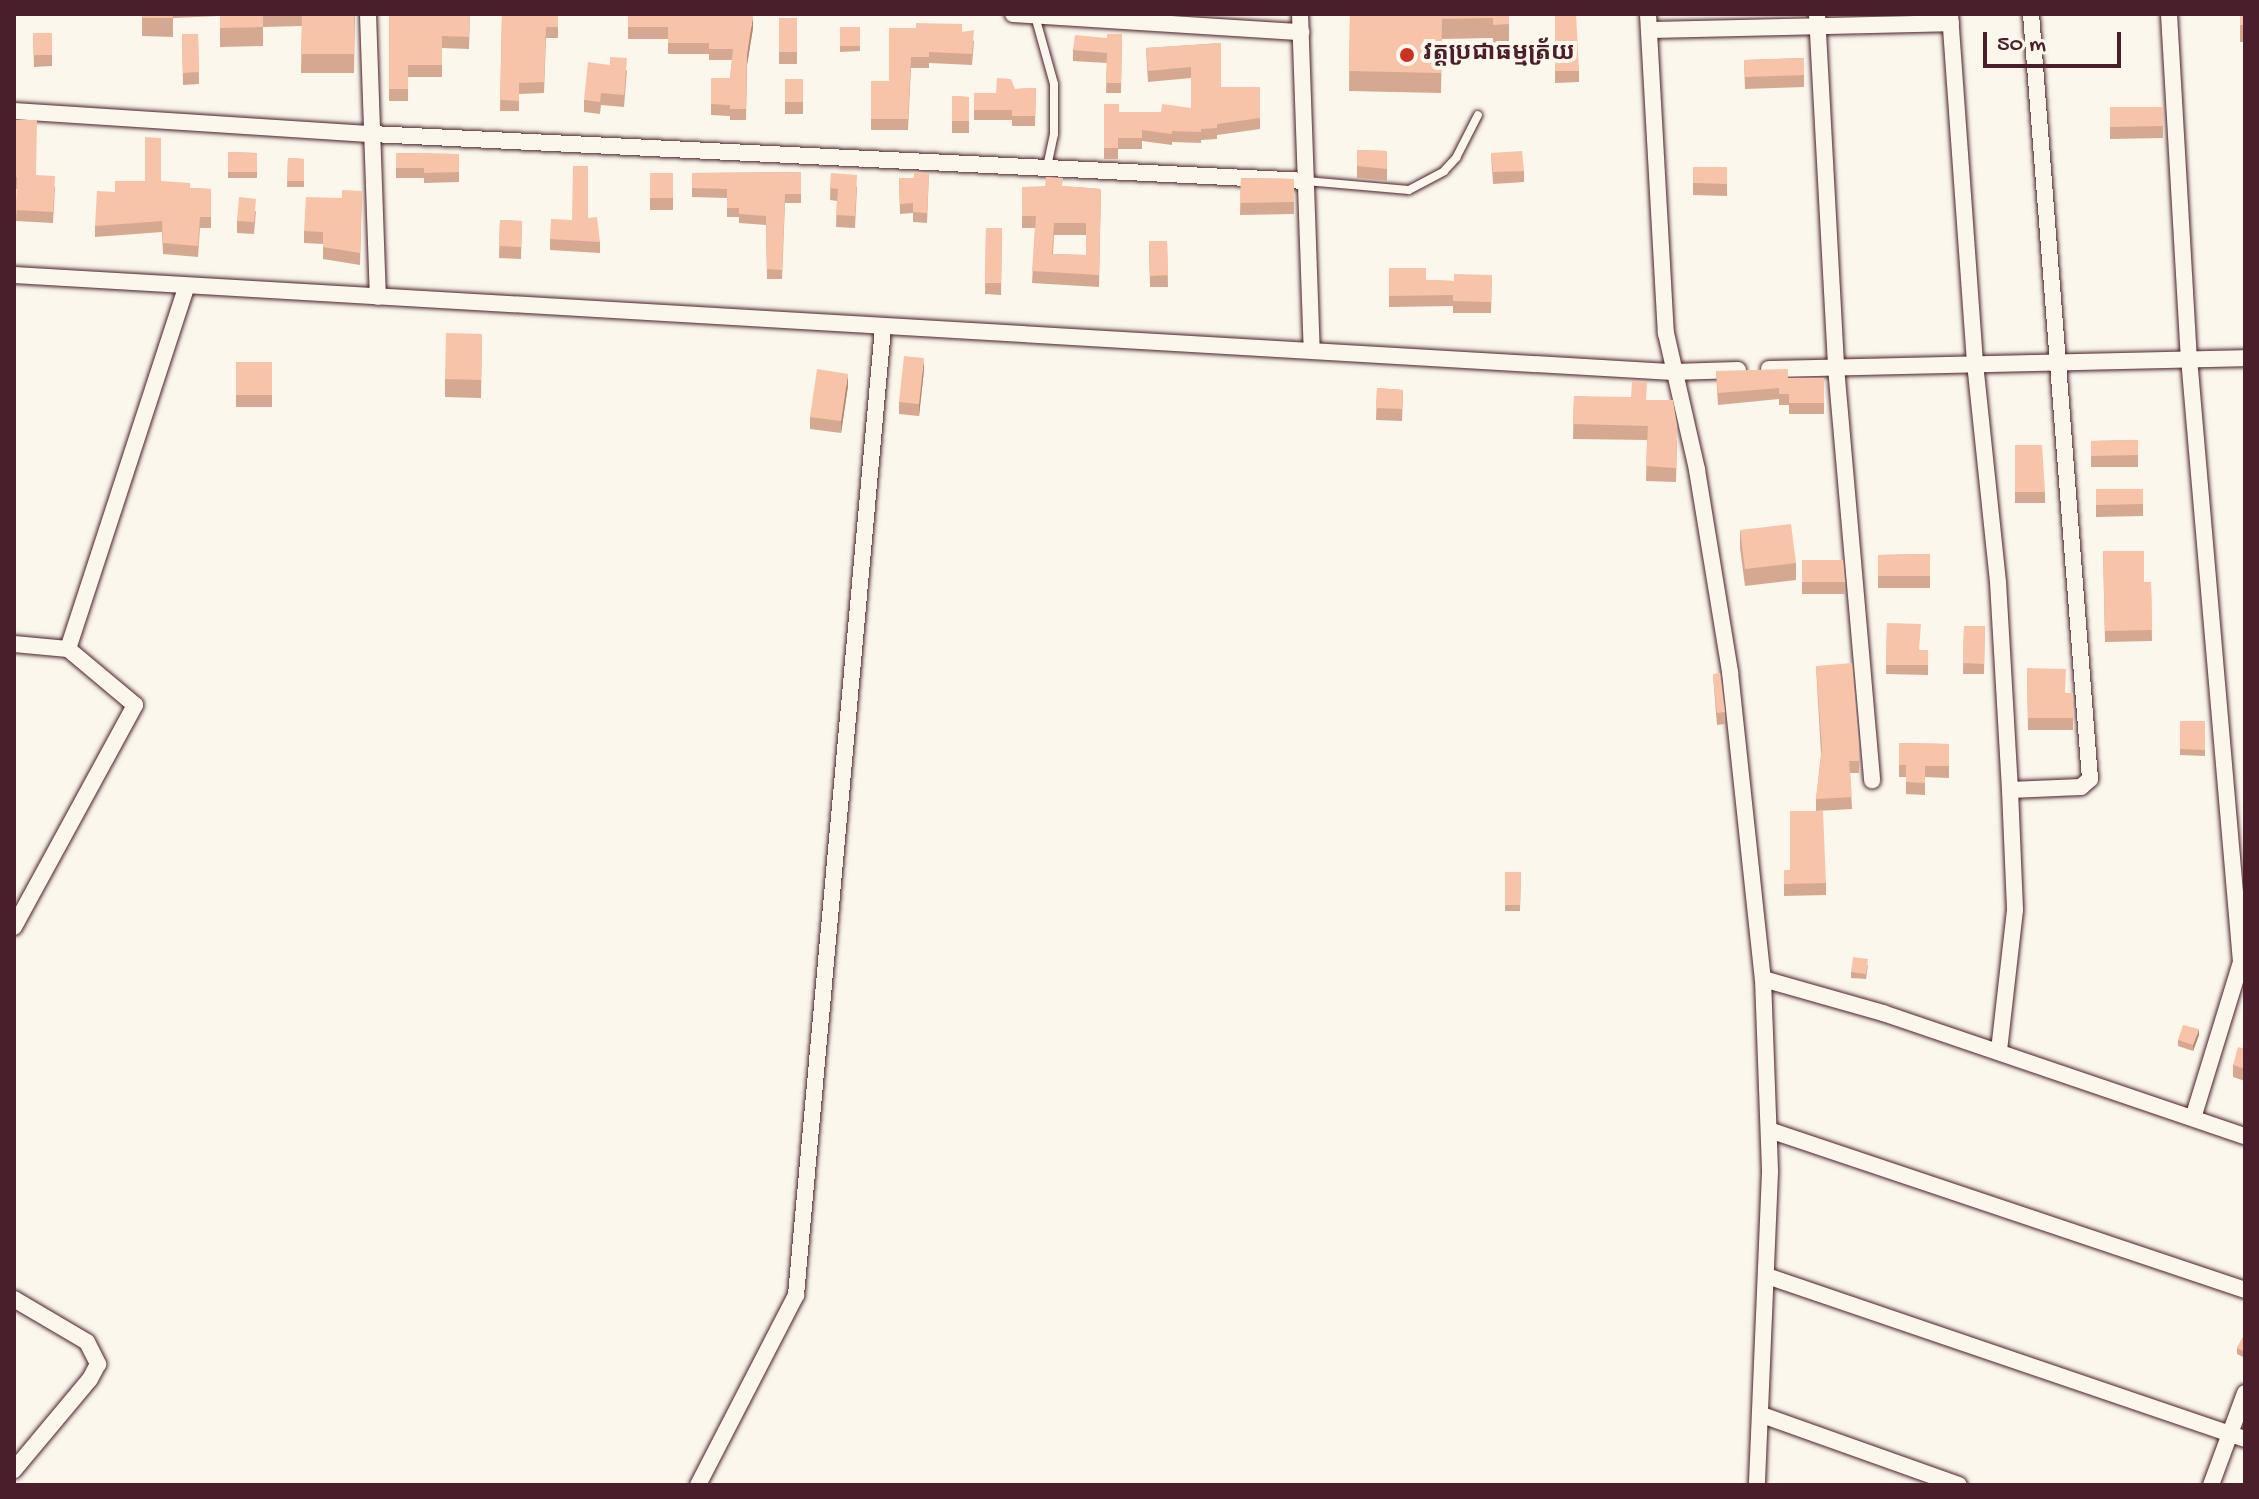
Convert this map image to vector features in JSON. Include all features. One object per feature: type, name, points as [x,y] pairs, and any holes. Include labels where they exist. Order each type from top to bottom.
[{"type":"street","points":[[368,14],[378,297]]},
{"type":"street","points":[[1013,14],[1301,32]]},
{"type":"street","points":[[1300,14],[1312,350]]},
{"type":"street","points":[[2010,790],[2081,787],[2090,779],[2031,14]]},
{"type":"street","points":[[2169,14],[2189,358],[2241,962],[2193,1118]]},
{"type":"street","points":[[1757,1485],[1767,1276],[1769,1130],[1763,979],[1730,672],[1697,470],[1666,333],[1649,22],[1951,18],[1975,363],[1998,582],[2010,790],[2015,910],[1999,1051]]},
{"type":"street","points":[[1818,19],[1836,367],[1872,780]]},
{"type":"street","points":[[14,111],[372,134],[1306,181]]},
{"type":"street","points":[[14,275],[1673,372],[2245,358]]},
{"type":"street","points":[[68,649],[186,287]]},
{"type":"street","points":[[698,1485],[796,1295],[883,328]]},
{"type":"street","points":[[14,644],[68,649],[135,705],[14,927]]},
{"type":"street","points":[[1763,979],[1999,1051],[2245,1136]]},
{"type":"street","points":[[1769,1130],[2245,1290]]},
{"type":"street","points":[[1767,1276],[2238,1436]]},
{"type":"street","points":[[14,1299],[87,1342],[98,1364],[90,1379],[14,1470]]},
{"type":"street","points":[[2211,1485],[2238,1436],[2245,1393]]},
{"type":"street","points":[[1762,1415],[1959,1485]]},
{"type":"lane","points":[[1035,15],[1054,84],[1054,134],[1047,167]]},
{"type":"lane","points":[[1306,181],[1409,190],[1444,171],[1456,158],[1478,115]]},
{"type":"building","points":[[142,14],[173,14],[173,18],[142,18]]},
{"type":"building","points":[[220,14],[263,14],[263,27],[220,28]]},
{"type":"building","points":[[302,14],[354,14],[354,54],[301,54]]},
{"type":"building","points":[[389,14],[470,14],[469,37],[442,36],[442,65],[408,65],[408,89],[389,89]]},
{"type":"building","points":[[502,14],[558,14],[558,27],[546,27],[544,82],[519,83],[519,101],[500,100]]},
{"type":"building","points":[[628,14],[753,16],[747,54],[746,109],[711,104],[711,78],[730,78],[733,49],[709,49],[709,43],[668,43],[668,27],[628,27]]},
{"type":"building","points":[[1350,14],[1509,14],[1509,24],[1493,25],[1493,18],[1442,19],[1441,73],[1349,71]]},
{"type":"building","points":[[1555,14],[1576,14],[1579,71],[1555,71]]},
{"type":"building","points":[[2240,14],[2245,14],[2245,25],[2240,25]]},
{"type":"building","points":[[779,18],[797,18],[797,52],[779,52]]},
{"type":"building","points":[[916,23],[962,24],[962,32],[974,30],[972,54],[929,52],[929,57],[911,57],[908,119],[871,119],[871,81],[889,81],[889,28],[916,28]]},
{"type":"building","points":[[840,27],[860,27],[860,46],[840,46]]},
{"type":"building","points":[[33,33],[52,33],[52,55],[34,55]]},
{"type":"building","points":[[182,34],[198,34],[199,72],[183,73]]},
{"type":"building","points":[[1107,34],[1122,34],[1121,83],[1106,83],[1107,53],[1073,50],[1075,35],[1107,38]]},
{"type":"building","points":[[1221,43],[1221,87],[1260,87],[1260,118],[1217,124],[1217,128],[1201,129],[1201,132],[1172,131],[1172,134],[1142,130],[1142,138],[1118,138],[1118,148],[1104,148],[1104,104],[1119,104],[1119,112],[1161,112],[1162,104],[1191,108],[1191,67],[1148,71],[1146,48]]},
{"type":"building","points":[[610,57],[627,58],[624,95],[601,93],[600,102],[584,100],[588,62],[610,65]]},
{"type":"building","points":[[1804,58],[1804,75],[1745,77],[1744,60]]},
{"type":"building","points":[[997,78],[1011,79],[1015,89],[1036,88],[1035,116],[1012,116],[1012,110],[974,110],[974,93],[996,93]]},
{"type":"building","points":[[785,79],[803,79],[803,102],[785,102]]},
{"type":"building","points":[[952,96],[969,97],[969,121],[952,121]]},
{"type":"building","points":[[2110,107],[2163,107],[2163,126],[2110,127]]},
{"type":"building","points":[[14,120],[37,120],[36,175],[55,176],[53,212],[16,210]]},
{"type":"building","points":[[145,137],[161,138],[161,181],[190,183],[190,188],[211,189],[211,217],[200,217],[198,246],[163,243],[162,221],[95,226],[97,191],[115,192],[115,181],[145,181]]},
{"type":"building","points":[[1357,150],[1387,151],[1387,169],[1357,166]]},
{"type":"building","points":[[1522,151],[1524,171],[1493,172],[1491,153]]},
{"type":"building","points":[[228,152],[257,153],[257,172],[228,172]]},
{"type":"building","points":[[396,153],[459,154],[459,172],[424,173],[424,168],[396,168]]},
{"type":"building","points":[[288,158],[304,159],[304,181],[287,181]]},
{"type":"building","points":[[573,166],[588,166],[588,218],[597,217],[600,242],[550,239],[551,219],[572,220]]},
{"type":"building","points":[[1693,167],[1727,167],[1727,184],[1693,183]]},
{"type":"building","points":[[801,172],[801,194],[785,194],[782,270],[767,269],[766,216],[739,214],[739,208],[727,208],[727,189],[692,188],[692,173]]},
{"type":"building","points":[[914,172],[929,173],[927,213],[913,212],[913,203],[900,204],[899,178],[914,178]]},
{"type":"building","points":[[650,173],[673,173],[673,198],[650,198]]},
{"type":"building","points":[[831,173],[857,175],[855,216],[836,215],[838,189],[830,188]]},
{"type":"building","points":[[1046,177],[1063,178],[1062,186],[1101,189],[1099,275],[1032,271],[1036,216],[1022,216],[1022,187],[1045,187]],"holes":[[[1054,223],[1086,223],[1086,255],[1052,254]]]},
{"type":"building","points":[[1241,178],[1294,179],[1294,202],[1240,203]]},
{"type":"building","points":[[342,190],[362,191],[360,253],[323,247],[323,232],[304,231],[306,197],[342,198]]},
{"type":"building","points":[[239,197],[256,199],[254,222],[237,221]]},
{"type":"building","points":[[500,220],[522,221],[521,247],[499,246]]},
{"type":"building","points":[[986,228],[1002,228],[1001,283],[985,283]]},
{"type":"building","points":[[1149,241],[1167,241],[1168,275],[1150,276]]},
{"type":"building","points":[[1389,268],[1426,268],[1426,280],[1454,281],[1454,274],[1492,275],[1491,302],[1453,301],[1453,295],[1389,296]]},
{"type":"building","points":[[446,333],[482,334],[481,380],[445,379]]},
{"type":"building","points":[[904,356],[924,358],[919,404],[899,402]]},
{"type":"building","points":[[236,362],[272,362],[272,395],[236,395]]},
{"type":"building","points":[[817,369],[848,374],[841,421],[810,417]]},
{"type":"building","points":[[1788,369],[1788,378],[1824,378],[1824,403],[1789,403],[1789,394],[1779,394],[1779,388],[1718,393],[1716,371]]},
{"type":"building","points":[[1632,381],[1647,382],[1646,400],[1673,400],[1677,426],[1676,468],[1646,466],[1648,426],[1573,424],[1574,396],[1631,397]]},
{"type":"building","points":[[1377,388],[1403,390],[1402,409],[1376,408]]},
{"type":"building","points":[[2138,440],[2138,455],[2091,456],[2091,441]]},
{"type":"building","points":[[2015,445],[2042,445],[2045,492],[2015,492]]},
{"type":"building","points":[[2096,489],[2143,489],[2143,504],[2096,505]]},
{"type":"building","points":[[1791,524],[1796,563],[1745,569],[1740,530]]},
{"type":"building","points":[[2103,551],[2144,551],[2144,582],[2151,582],[2152,630],[2105,631]]},
{"type":"building","points":[[1930,554],[1930,576],[1878,576],[1878,555]]},
{"type":"building","points":[[1802,560],[1843,560],[1845,582],[1802,582]]},
{"type":"building","points":[[1887,623],[1921,624],[1919,650],[1928,650],[1928,665],[1886,665]]},
{"type":"building","points":[[1964,626],[1985,626],[1984,664],[1963,663]]},
{"type":"building","points":[[1852,663],[1859,761],[1849,761],[1852,797],[1816,799],[1822,749],[1816,666]]},
{"type":"building","points":[[2027,668],[2066,669],[2065,693],[2073,693],[2073,718],[2028,718]]},
{"type":"building","points":[[1720,673],[1725,712],[1717,713],[1713,674]]},
{"type":"building","points":[[2180,721],[2205,721],[2205,750],[2180,749]]},
{"type":"building","points":[[1899,743],[1949,744],[1949,766],[1925,766],[1925,783],[1906,782],[1906,765],[1899,765]]},
{"type":"building","points":[[1790,811],[1823,811],[1826,883],[1784,884],[1784,870],[1790,870]]},
{"type":"building","points":[[1505,872],[1521,872],[1520,905],[1505,905]]},
{"type":"building","points":[[1853,957],[1868,959],[1866,974],[1851,972]]},
{"type":"building","points":[[2183,1025],[2199,1029],[2193,1045],[2178,1040]]},
{"type":"building","points":[[2238,1047],[2245,1049],[2245,1069],[2233,1065]]},
{"type":"building","points":[[2245,1333],[2245,1352],[2237,1348]]},
{"type":"place","name":"វត្តប្រជាធម្មត្រ័យ","points":[[1407,55]]}]
